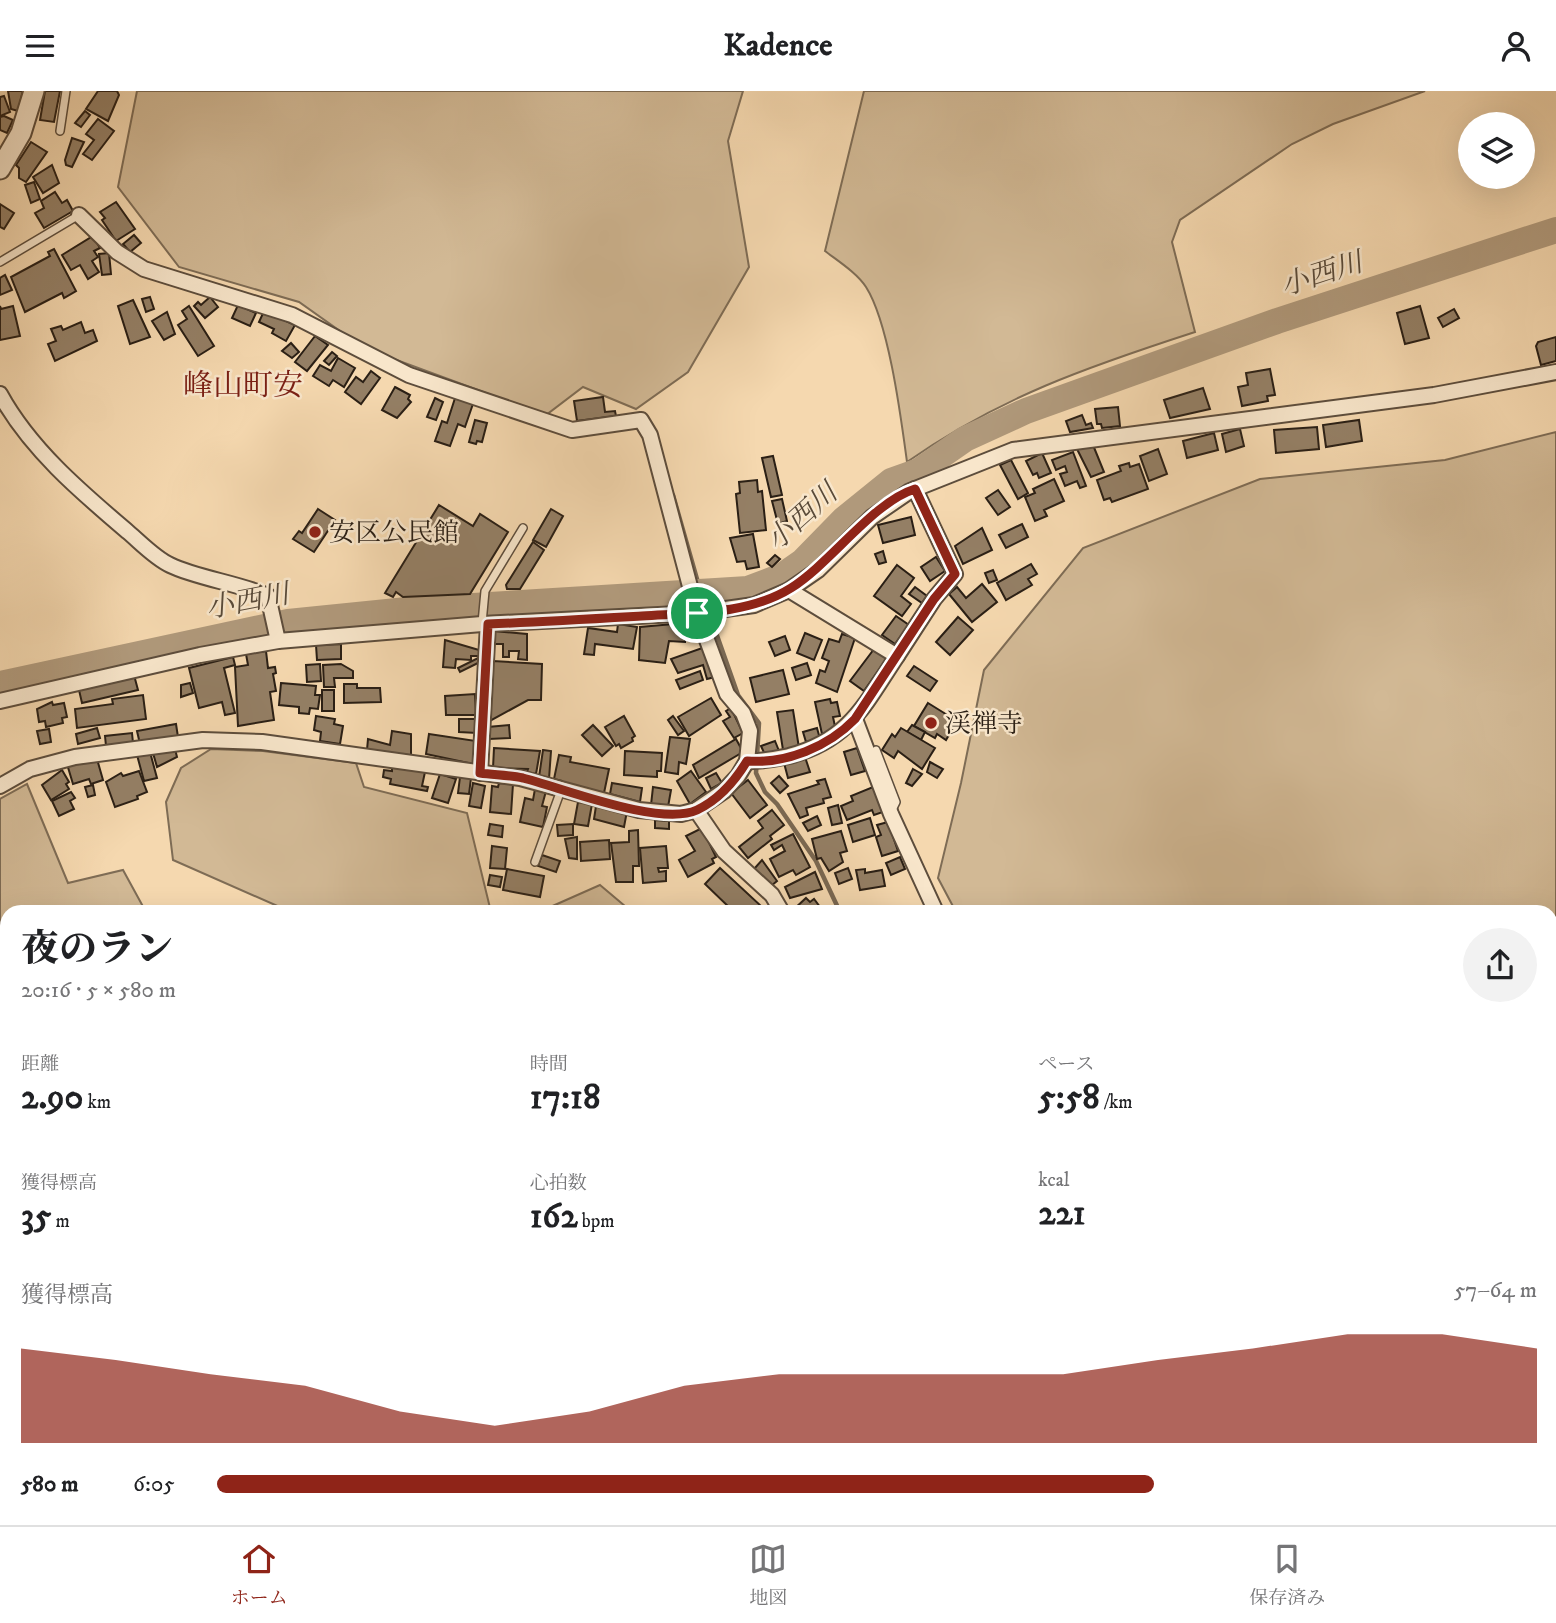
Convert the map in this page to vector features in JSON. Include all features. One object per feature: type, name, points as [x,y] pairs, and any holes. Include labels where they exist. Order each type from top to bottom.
[{"type":"street","points":[[0,169],[21,133],[34,91]]},
{"type":"street","points":[[0,786],[30,769],[75,757],[204,740],[324,748],[520,778],[639,810],[681,814],[696,810],[724,791],[747,761],[750,731],[743,713],[727,694],[697,613],[650,435],[642,420],[572,430],[410,375],[292,315],[144,269],[117,252],[79,215]]},
{"type":"street","points":[[0,701],[200,655],[278,641],[485,624],[697,613],[754,605],[789,590],[818,570],[872,517],[915,489],[1027,446],[1407,399],[1556,372]]},
{"type":"street","points":[[0,394],[35,443],[145,547],[169,565],[233,582],[268,596],[278,641]]},
{"type":"street","points":[[747,761],[763,762],[822,745],[841,734],[855,719],[934,599],[955,574],[915,489]]},
{"type":"street","points":[[789,590],[897,656]]},
{"type":"street","points":[[480,773],[485,624]]},
{"type":"street","points":[[855,719],[891,814],[933,905]]},
{"type":"street","points":[[696,810],[724,851],[772,895],[778,905]]},
{"type":"lane","points":[[60,131],[66,91]]},
{"type":"lane","points":[[0,262],[79,215]]},
{"type":"lane","points":[[485,624],[485,591],[523,528]]},
{"type":"lane","points":[[876,750],[896,801],[891,814]]},
{"type":"lane","points":[[535,862],[561,790]]},
{"type":"shaded area","points":[[137,91],[743,91],[728,141],[749,267],[688,372],[636,409],[583,387],[546,415],[364,348],[299,302],[179,267],[118,187]]},
{"type":"shaded area","points":[[864,91],[1425,91],[1333,124],[1292,144],[1180,220],[1172,242],[1195,332],[1045,386],[976,419],[907,462],[893,371],[874,303],[858,277],[825,251]]},
{"type":"shaded area","points":[[1556,432],[1556,905],[952,905],[938,878],[984,670],[1083,548],[1260,479],[1445,460]]},
{"type":"shaded area","points":[[211,749],[263,751],[356,763],[364,787],[467,813],[489,905],[275,905],[173,860],[166,802],[181,768]]},
{"type":"shaded area","points":[[27,784],[68,883],[123,870],[142,905],[0,905],[0,799]]},
{"type":"shaded area","points":[[600,885],[624,905],[555,905]]},
{"type":"building","points":[[8,91],[23,91],[18,111],[11,109]]},
{"type":"building","points":[[45,91],[60,91],[54,122],[40,120]]},
{"type":"building","points":[[98,91],[117,91],[119,95],[108,121],[86,109]]},
{"type":"building","points":[[4,96],[10,112],[0,116],[0,97]]},
{"type":"building","points":[[85,111],[90,115],[81,127],[75,123]]},
{"type":"building","points":[[0,117],[13,120],[7,133],[0,130]]},
{"type":"building","points":[[98,119],[114,131],[92,160],[83,154],[94,140],[86,134]]},
{"type":"building","points":[[72,138],[84,142],[72,167],[66,165],[65,160]]},
{"type":"building","points":[[31,142],[47,152],[26,182],[19,178],[19,168],[16,165]]},
{"type":"building","points":[[52,165],[59,183],[43,193],[33,177]]},
{"type":"building","points":[[34,182],[40,199],[31,203],[25,185]]},
{"type":"building","points":[[55,192],[62,203],[67,200],[73,211],[44,228],[35,213],[44,208],[41,201]]},
{"type":"building","points":[[116,202],[135,229],[116,241],[102,220],[105,218],[100,212]]},
{"type":"building","points":[[0,204],[14,213],[4,229],[0,227]]},
{"type":"building","points":[[134,235],[141,243],[130,252],[123,244]]},
{"type":"building","points":[[93,236],[100,248],[94,251],[98,257],[92,261],[99,272],[88,279],[80,265],[71,270],[62,255]]},
{"type":"building","points":[[54,249],[76,291],[64,298],[62,293],[25,312],[11,277],[50,256],[48,252]]},
{"type":"building","points":[[109,253],[111,274],[102,275],[99,254]]},
{"type":"building","points":[[5,275],[12,290],[0,295],[0,278]]},
{"type":"building","points":[[150,297],[154,309],[146,312],[142,299]]},
{"type":"building","points":[[210,297],[218,307],[205,318],[194,306],[198,302],[201,305]]},
{"type":"building","points":[[133,300],[150,337],[130,344],[118,306]]},
{"type":"building","points":[[238,305],[256,313],[250,326],[232,318]]},
{"type":"building","points":[[0,306],[1,309],[13,306],[20,336],[0,340]]},
{"type":"building","points":[[189,306],[214,346],[198,356],[178,325],[187,319],[182,311]]},
{"type":"building","points":[[1420,306],[1429,338],[1405,344],[1397,313]]},
{"type":"building","points":[[1454,309],[1459,318],[1443,327],[1438,318]]},
{"type":"building","points":[[264,311],[295,325],[286,341],[272,333],[274,329],[259,322]]},
{"type":"building","points":[[167,312],[175,334],[164,340],[152,321]]},
{"type":"building","points":[[81,322],[85,333],[93,330],[97,341],[55,361],[48,344],[56,341],[51,329],[61,326],[63,330]]},
{"type":"building","points":[[315,336],[328,345],[307,371],[295,362]]},
{"type":"building","points":[[1556,337],[1556,361],[1541,365],[1536,346],[1538,342]]},
{"type":"building","points":[[291,343],[299,352],[292,358],[282,351]]},
{"type":"building","points":[[332,352],[337,356],[329,365],[324,361]]},
{"type":"building","points":[[338,358],[355,368],[344,387],[333,380],[329,386],[313,376],[320,365],[331,371]]},
{"type":"building","points":[[1270,369],[1275,395],[1267,396],[1268,401],[1242,406],[1238,387],[1248,385],[1246,373]]},
{"type":"building","points":[[371,371],[380,378],[361,404],[345,392],[356,377],[363,382]]},
{"type":"building","points":[[395,387],[410,395],[408,399],[411,402],[397,418],[382,410]]},
{"type":"building","points":[[1203,388],[1210,409],[1170,418],[1164,400]]},
{"type":"building","points":[[456,395],[474,401],[465,427],[458,424],[450,446],[435,441],[442,421],[447,423]]},
{"type":"building","points":[[603,397],[605,412],[615,411],[616,416],[577,421],[574,401]]},
{"type":"building","points":[[435,398],[443,402],[436,420],[427,417]]},
{"type":"building","points":[[1118,407],[1120,426],[1102,428],[1101,424],[1097,424],[1095,409]]},
{"type":"building","points":[[1082,415],[1086,425],[1091,423],[1093,428],[1070,432],[1066,421]]},
{"type":"building","points":[[475,420],[487,423],[482,442],[477,441],[476,444],[469,442]]},
{"type":"building","points":[[1359,420],[1362,441],[1326,447],[1323,425]]},
{"type":"building","points":[[1317,427],[1319,449],[1276,453],[1274,430]]},
{"type":"building","points":[[1240,429],[1244,446],[1226,452],[1222,434]]},
{"type":"building","points":[[1214,433],[1218,450],[1187,458],[1183,441]]},
{"type":"building","points":[[1093,445],[1104,472],[1091,477],[1076,447]]},
{"type":"building","points":[[1158,449],[1167,474],[1149,481],[1140,456]]},
{"type":"building","points":[[1073,452],[1086,486],[1080,488],[1077,481],[1065,486],[1060,474],[1067,472],[1065,466],[1056,470],[1052,460]]},
{"type":"building","points":[[1042,453],[1051,473],[1039,478],[1037,473],[1033,475],[1026,461]]},
{"type":"building","points":[[773,456],[782,495],[771,497],[762,458]]},
{"type":"building","points":[[1011,460],[1028,493],[1018,499],[1000,465]]},
{"type":"building","points":[[1129,463],[1130,467],[1139,464],[1148,489],[1112,502],[1110,498],[1104,500],[1097,480],[1121,471],[1119,466]]},
{"type":"building","points":[[1054,479],[1064,501],[1044,510],[1047,516],[1035,521],[1025,497],[1035,493],[1033,489]]},
{"type":"building","points":[[757,480],[758,492],[762,491],[766,530],[740,533],[736,494],[740,493],[739,482]]},
{"type":"building","points":[[998,490],[1010,507],[998,515],[986,498]]},
{"type":"building","points":[[782,499],[787,521],[778,524],[772,501]]},
{"type":"building","points":[[439,505],[473,526],[480,514],[508,532],[470,594],[403,597],[396,592],[393,597],[385,593]]},
{"type":"building","name":"安区公民館","points":[[318,509],[335,520],[314,552],[293,539],[299,531],[302,533]]},
{"type":"building","points":[[551,509],[563,516],[546,547],[533,540]]},
{"type":"building","points":[[911,517],[915,535],[883,543],[878,525]]},
{"type":"building","points":[[1022,524],[1028,537],[1006,548],[999,535]]},
{"type":"building","points":[[982,528],[992,550],[963,564],[955,546]]},
{"type":"building","points":[[753,534],[759,567],[747,569],[745,561],[737,562],[730,538]]},
{"type":"building","points":[[533,542],[544,550],[520,589],[507,589],[506,585]]},
{"type":"building","points":[[883,551],[886,562],[879,564],[875,554]]},
{"type":"building","points":[[775,555],[780,559],[772,567],[767,563]]},
{"type":"building","points":[[936,557],[945,571],[930,581],[921,567]]},
{"type":"building","points":[[1031,564],[1037,574],[1028,579],[1032,585],[1006,600],[997,583]]},
{"type":"building","points":[[897,565],[914,578],[901,596],[911,604],[902,616],[874,596]]},
{"type":"building","points":[[993,570],[997,580],[989,583],[985,573]]},
{"type":"building","points":[[982,584],[997,602],[972,622],[949,594],[957,587],[966,598]]},
{"type":"building","points":[[915,587],[927,596],[922,603],[909,594]]},
{"type":"building","points":[[896,616],[909,625],[895,644],[882,635]]},
{"type":"building","points":[[958,617],[973,630],[950,655],[936,642]]},
{"type":"building","points":[[696,622],[696,639],[685,642],[669,641],[665,663],[639,660],[640,627]]},
{"type":"building","points":[[618,624],[637,627],[633,649],[595,644],[594,655],[584,654],[588,628],[617,632]]},
{"type":"building","points":[[493,631],[527,634],[527,660],[518,659],[519,651],[509,651],[509,657],[503,657],[503,644],[493,644]]},
{"type":"building","points":[[805,633],[822,640],[814,660],[797,653]]},
{"type":"building","points":[[842,634],[855,638],[837,692],[816,683],[820,670],[825,672],[829,661],[822,658],[829,639],[839,642]]},
{"type":"building","points":[[785,636],[790,650],[775,656],[769,642]]},
{"type":"building","points":[[445,640],[479,650],[479,656],[471,656],[471,660],[456,659],[455,668],[443,667]]},
{"type":"building","points":[[341,644],[341,659],[317,660],[316,645]]},
{"type":"building","points":[[705,647],[715,677],[707,679],[703,665],[678,673],[671,659]]},
{"type":"building","points":[[874,649],[887,658],[864,691],[850,681]]},
{"type":"building","points":[[266,651],[268,668],[275,667],[276,673],[273,674],[276,691],[270,692],[274,720],[238,726],[235,667],[248,665],[246,654]]},
{"type":"building","points":[[233,657],[235,665],[224,668],[235,713],[225,715],[222,702],[199,708],[189,668]]},
{"type":"building","points":[[478,658],[480,662],[460,672],[458,668]]},
{"type":"building","points":[[493,661],[542,664],[541,700],[528,700],[488,722]]},
{"type":"building","points":[[807,663],[811,675],[796,680],[792,668]]},
{"type":"building","points":[[320,664],[321,681],[307,682],[306,665]]},
{"type":"building","points":[[341,664],[353,671],[353,678],[334,678],[335,687],[324,687],[323,665]]},
{"type":"building","points":[[914,666],[937,681],[930,691],[907,676]]},
{"type":"building","points":[[783,670],[789,694],[756,702],[750,678]]},
{"type":"building","points":[[700,671],[703,680],[680,689],[676,680]]},
{"type":"building","points":[[134,675],[138,690],[82,703],[79,690]]},
{"type":"building","points":[[190,683],[193,693],[181,697],[181,685]]},
{"type":"building","points":[[281,683],[316,686],[315,695],[320,695],[318,709],[310,708],[309,714],[299,713],[299,707],[279,705]]},
{"type":"building","points":[[344,684],[357,684],[357,688],[380,688],[381,702],[344,703]]},
{"type":"building","points":[[322,690],[334,690],[334,711],[322,711]]},
{"type":"building","points":[[475,694],[476,715],[446,715],[445,696]]},
{"type":"building","points":[[143,695],[146,719],[77,728],[75,709],[113,704],[112,699]]},
{"type":"building","points":[[711,698],[721,715],[689,736],[678,717]]},
{"type":"building","points":[[830,699],[831,703],[837,702],[840,716],[833,717],[836,731],[822,734],[815,702]]},
{"type":"building","points":[[52,702],[53,705],[64,703],[67,717],[62,718],[63,723],[46,727],[45,721],[39,722],[37,709]]},
{"type":"building","points":[[928,703],[957,721],[946,740],[937,734],[935,738],[914,726]]},
{"type":"building","points":[[731,708],[743,733],[734,738],[723,721],[730,717],[726,711]]},
{"type":"building","points":[[793,710],[799,748],[783,750],[777,712]]},
{"type":"building","points":[[316,716],[335,719],[334,724],[343,726],[340,744],[320,741],[321,732],[314,730]]},
{"type":"building","points":[[624,716],[635,736],[633,741],[621,748],[619,744],[616,746],[605,727]]},
{"type":"building","points":[[673,716],[684,731],[678,735],[668,720]]},
{"type":"building","points":[[459,719],[477,719],[477,733],[459,732]]},
{"type":"building","points":[[176,724],[178,737],[140,744],[137,731]]},
{"type":"building","points":[[509,725],[510,738],[489,739],[488,727]]},
{"type":"building","points":[[593,725],[613,746],[602,756],[582,735]]},
{"type":"building","points":[[912,725],[925,732],[921,740],[907,732]]},
{"type":"building","points":[[97,728],[100,738],[78,744],[76,734]]},
{"type":"building","points":[[817,728],[820,739],[806,742],[803,732]]},
{"type":"building","points":[[901,728],[935,748],[922,769],[898,751],[894,758],[882,750],[892,734],[895,737]]},
{"type":"building","points":[[49,729],[51,742],[40,744],[37,731]]},
{"type":"building","points":[[392,731],[411,734],[411,757],[367,750],[368,739],[390,745]]},
{"type":"building","points":[[132,733],[133,743],[106,746],[105,736]]},
{"type":"building","points":[[429,734],[476,741],[473,764],[426,754]]},
{"type":"building","points":[[670,737],[690,739],[686,764],[679,762],[678,774],[665,772]]},
{"type":"building","points":[[736,739],[743,752],[699,778],[693,765]]},
{"type":"building","points":[[775,741],[779,751],[766,757],[761,746]]},
{"type":"building","points":[[494,748],[540,751],[536,774],[527,772],[528,769],[493,768]]},
{"type":"building","points":[[857,748],[865,771],[851,775],[844,752]]},
{"type":"building","points":[[175,749],[177,757],[157,767],[153,753]]},
{"type":"building","points":[[543,750],[551,751],[549,779],[539,777]]},
{"type":"building","points":[[625,751],[662,753],[661,771],[657,771],[657,777],[624,775]]},
{"type":"building","points":[[150,752],[157,778],[144,781],[137,755]]},
{"type":"building","points":[[559,755],[571,757],[570,762],[609,769],[604,793],[561,785],[562,781],[554,779]]},
{"type":"building","points":[[805,757],[810,772],[788,778],[784,763]]},
{"type":"building","points":[[97,759],[103,780],[91,784],[89,779],[73,784],[67,764]]},
{"type":"building","points":[[930,762],[943,769],[937,778],[927,772]]},
{"type":"building","points":[[392,766],[425,772],[422,786],[428,787],[427,791],[390,784],[391,779],[383,777],[384,770],[392,771]]},
{"type":"building","points":[[913,769],[922,774],[912,786],[906,783]]},
{"type":"building","points":[[62,770],[69,782],[66,784],[69,789],[51,800],[42,785]]},
{"type":"building","points":[[139,771],[147,792],[137,796],[138,799],[115,807],[106,782],[121,773],[123,776]]},
{"type":"building","points":[[691,771],[706,792],[690,804],[677,781]]},
{"type":"building","points":[[716,773],[722,783],[711,789],[706,778]]},
{"type":"building","points":[[440,774],[456,779],[448,803],[432,798]]},
{"type":"building","points":[[779,776],[788,786],[780,793],[771,783]]},
{"type":"building","points":[[460,777],[471,778],[469,794],[458,793]]},
{"type":"building","points":[[825,779],[831,797],[823,799],[824,803],[806,808],[808,815],[800,818],[788,794],[819,784],[817,781]]},
{"type":"building","points":[[748,780],[767,805],[750,818],[731,793]]},
{"type":"building","points":[[473,783],[485,786],[481,808],[469,806]]},
{"type":"building","points":[[499,783],[513,784],[511,814],[490,812],[492,786],[498,787]]},
{"type":"building","points":[[612,783],[642,788],[640,802],[610,794]]},
{"type":"building","points":[[93,785],[95,795],[88,797],[85,787]]},
{"type":"building","points":[[653,787],[671,790],[668,807],[651,805]]},
{"type":"building","points":[[873,787],[883,812],[874,815],[872,810],[847,820],[841,806],[853,801],[851,796]]},
{"type":"building","points":[[535,789],[546,791],[542,806],[547,807],[543,827],[520,822],[525,798],[533,800]]},
{"type":"building","points":[[71,792],[75,798],[70,801],[74,809],[59,816],[52,801]]},
{"type":"building","points":[[578,802],[592,804],[588,826],[574,824]]},
{"type":"building","points":[[838,805],[842,823],[832,825],[828,808]]},
{"type":"building","points":[[596,806],[627,811],[624,827],[594,819]]},
{"type":"building","points":[[772,810],[784,825],[770,836],[772,839],[748,858],[739,847],[763,828],[758,821]]},
{"type":"building","points":[[817,816],[821,825],[808,831],[803,823]]},
{"type":"building","points":[[870,818],[875,835],[853,842],[848,825]]},
{"type":"building","points":[[655,820],[669,821],[669,829],[655,828]]},
{"type":"building","points":[[888,822],[898,851],[882,856],[876,837],[881,835],[877,825]]},
{"type":"building","points":[[490,824],[503,826],[502,837],[488,835]]},
{"type":"building","points":[[573,824],[573,835],[558,836],[557,825]]},
{"type":"building","points":[[702,828],[716,857],[712,859],[714,863],[688,877],[679,860],[695,851],[686,836]]},
{"type":"building","points":[[638,830],[639,866],[633,866],[633,882],[616,882],[611,843],[629,842],[629,831]]},
{"type":"building","points":[[841,831],[847,851],[840,853],[843,862],[829,871],[821,858],[817,859],[812,839]]},
{"type":"building","points":[[793,834],[810,867],[796,875],[793,870],[779,877],[770,859],[785,851],[782,845],[774,850],[771,845]]},
{"type":"building","points":[[577,837],[577,859],[569,858],[565,839]]},
{"type":"building","points":[[609,840],[610,859],[581,861],[580,842]]},
{"type":"building","points":[[492,846],[507,848],[505,869],[490,868]]},
{"type":"building","points":[[666,846],[668,868],[658,868],[659,872],[666,871],[666,881],[643,883],[640,848]]},
{"type":"building","points":[[542,855],[560,861],[556,872],[538,866]]},
{"type":"building","points":[[900,857],[905,869],[891,875],[886,863]]},
{"type":"building","points":[[762,860],[777,881],[771,886],[754,869]]},
{"type":"building","points":[[720,868],[760,905],[727,905],[705,884]]},
{"type":"building","points":[[848,868],[852,879],[839,884],[835,873]]},
{"type":"building","points":[[507,869],[544,876],[540,897],[503,890]]},
{"type":"building","points":[[865,869],[865,873],[882,870],[885,886],[860,890],[856,870]]},
{"type":"building","points":[[815,872],[822,889],[790,898],[785,887]]},
{"type":"building","points":[[490,875],[502,877],[500,887],[488,885]]},
{"type":"building","points":[[806,898],[810,902],[814,899],[818,905],[798,905]]},
{"type":"waterway","name":"小西川","points":[[0,684],[288,622],[407,610],[748,589],[782,576],[802,562],[844,519],[891,481],[919,471],[965,439],[1026,411],[1277,321],[1556,230]]},
{"type":"waterway","points":[[673,495],[701,593]]},
{"type":"waterway","points":[[702,593],[738,695],[759,723],[756,773],[765,792],[777,804],[816,861],[837,905]]},
{"type":"place","name":"安区公民館","points":[[315,532]]},
{"type":"place","name":"渓禅寺","points":[[931,723]]},
{"type":"district","name":"峰山町安","points":[[243,385]]},
{"type":"route","points":[[915,489],[955,574],[934,599],[855,719],[841,734],[822,745],[798,753],[763,762],[747,761],[724,791],[696,810],[681,814],[639,810],[520,778],[480,773],[488,624],[697,613],[754,605],[789,590],[818,570],[872,517],[915,489]]}]
